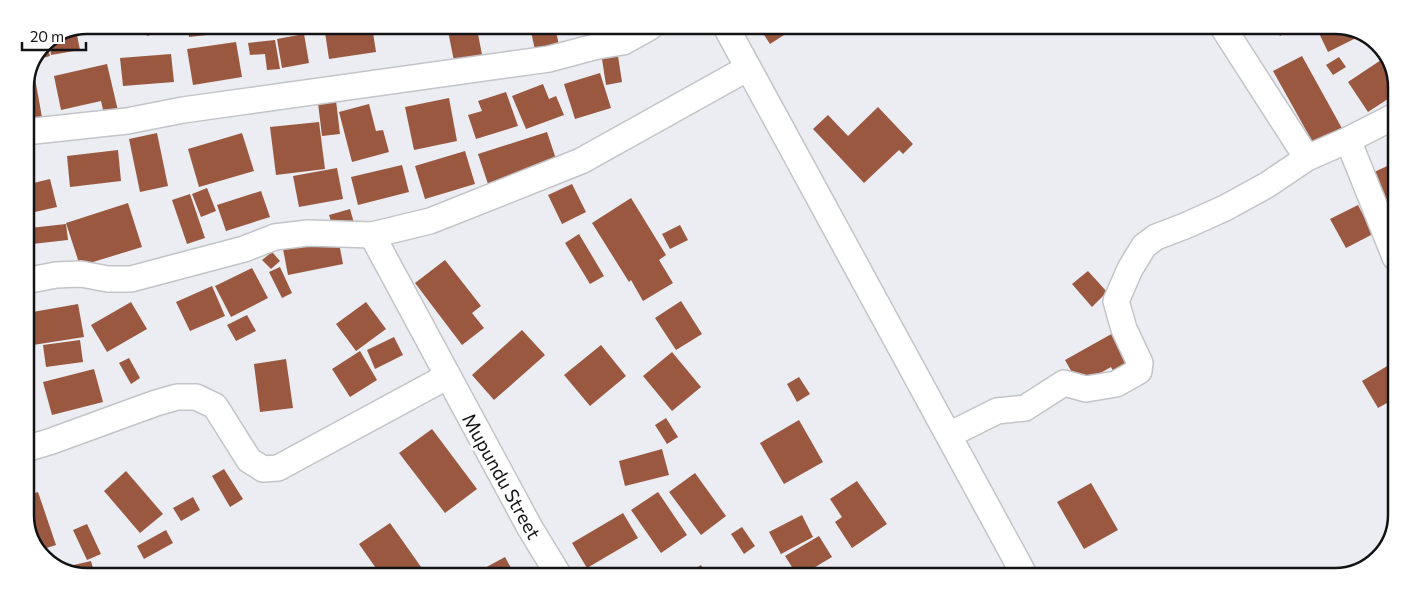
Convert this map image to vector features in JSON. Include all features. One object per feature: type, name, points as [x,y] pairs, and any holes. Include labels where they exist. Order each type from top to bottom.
[{"type":"street","points":[[34,131],[127,121],[183,110],[549,59],[598,46],[622,42],[637,34]]},
{"type":"street","points":[[730,34],[1021,568]]},
{"type":"street","points":[[1227,34],[1307,158]]},
{"type":"street","points":[[34,279],[56,275],[81,274],[108,279],[131,279],[275,238],[308,233],[372,235],[430,221],[581,161],[748,68]]},
{"type":"street","points":[[949,435],[997,411],[1024,408],[1064,383],[1086,389],[1116,384],[1139,371],[1140,363],[1124,329],[1116,301],[1130,269],[1144,246],[1156,237],[1201,219],[1259,190],[1307,158],[1388,119]]},
{"type":"street","points":[[1348,140],[1388,240]]},
{"type":"street","name":"Mupundu Street","points":[[372,235],[530,528],[554,568]]},
{"type":"street","points":[[34,446],[156,403],[177,397],[196,397],[215,406],[249,460],[263,469],[278,468],[448,376]]},
{"type":"building","points":[[189,34],[216,34],[189,37]]},
{"type":"building","points":[[304,34],[309,63],[282,68],[277,39]]},
{"type":"building","points":[[325,34],[373,34],[376,52],[329,59]]},
{"type":"building","points":[[449,34],[478,34],[483,60],[455,66]]},
{"type":"building","points":[[532,34],[557,34],[559,45],[535,50]]},
{"type":"building","points":[[589,34],[614,34],[591,41]]},
{"type":"building","points":[[764,34],[786,34],[770,44]]},
{"type":"building","points":[[1319,34],[1345,35],[1356,38],[1328,52]]},
{"type":"building","points":[[77,35],[80,50],[51,55],[50,48],[67,38]]},
{"type":"building","points":[[275,40],[280,69],[267,70],[265,54],[250,55],[248,43]]},
{"type":"building","points":[[236,42],[242,77],[193,85],[187,49]]},
{"type":"building","points":[[48,50],[50,56],[43,58]]},
{"type":"building","points":[[171,54],[174,82],[123,86],[120,58]]},
{"type":"building","points":[[618,56],[622,82],[606,85],[602,59]]},
{"type":"building","points":[[1302,56],[1344,132],[1316,148],[1273,71]]},
{"type":"building","points":[[1339,57],[1346,67],[1333,75],[1326,65]]},
{"type":"building","points":[[1381,60],[1387,77],[1388,99],[1368,112],[1348,82]]},
{"type":"building","points":[[107,64],[119,115],[105,118],[101,101],[61,110],[54,76]]},
{"type":"building","points":[[600,73],[611,108],[575,119],[564,84]]},
{"type":"building","points":[[35,78],[43,123],[34,124]]},
{"type":"building","points":[[543,84],[549,99],[556,96],[564,115],[526,129],[512,96]]},
{"type":"building","points":[[506,92],[518,126],[476,139],[468,115],[482,111],[478,101]]},
{"type":"building","points":[[449,98],[457,141],[414,150],[405,107]]},
{"type":"building","points":[[336,101],[340,134],[322,136],[318,103]]},
{"type":"building","points":[[369,104],[376,131],[383,130],[389,152],[352,162],[339,112]]},
{"type":"building","points":[[878,107],[913,144],[903,154],[899,150],[864,183],[813,129],[828,115],[848,136]]},
{"type":"building","points":[[319,122],[325,169],[276,175],[270,127]]},
{"type":"building","points":[[547,132],[557,162],[488,184],[478,154]]},
{"type":"building","points":[[157,133],[168,186],[140,192],[129,139]]},
{"type":"building","points":[[242,133],[254,171],[199,187],[188,149]]},
{"type":"building","points":[[118,150],[121,181],[70,187],[67,156]]},
{"type":"building","points":[[465,151],[475,184],[425,199],[415,166]]},
{"type":"building","points":[[402,165],[409,192],[358,205],[351,177]]},
{"type":"building","points":[[1388,166],[1388,207],[1372,173]]},
{"type":"building","points":[[337,168],[343,199],[299,207],[293,176]]},
{"type":"building","points":[[50,179],[57,207],[34,212],[34,183]]},
{"type":"building","points":[[572,184],[586,212],[562,224],[548,195]]},
{"type":"building","points":[[207,188],[216,211],[201,217],[192,194]]},
{"type":"building","points":[[261,191],[270,217],[226,231],[217,205]]},
{"type":"building","points":[[190,194],[205,238],[187,244],[172,200]]},
{"type":"building","points":[[631,198],[666,255],[659,260],[673,283],[643,301],[592,223]]},
{"type":"building","points":[[128,203],[142,247],[80,266],[66,223]]},
{"type":"building","points":[[1358,205],[1373,234],[1346,248],[1330,219]]},
{"type":"building","points":[[350,209],[354,223],[333,228],[329,215]]},
{"type":"building","points":[[66,224],[68,240],[34,244],[34,228]]},
{"type":"building","points":[[680,225],[688,240],[670,249],[662,234]]},
{"type":"building","points":[[579,234],[604,276],[590,284],[565,243]]},
{"type":"building","points":[[338,238],[343,264],[288,275],[283,249]]},
{"type":"building","points":[[272,252],[280,261],[271,269],[262,260]]},
{"type":"building","points":[[445,260],[481,306],[472,313],[484,328],[462,345],[415,283]]},
{"type":"building","points":[[280,267],[292,293],[282,298],[269,272]]},
{"type":"building","points":[[252,268],[268,298],[231,317],[215,286]]},
{"type":"building","points":[[1088,271],[1107,292],[1092,307],[1072,284]]},
{"type":"building","points":[[212,286],[225,316],[190,331],[176,302]]},
{"type":"building","points":[[681,301],[702,334],[676,350],[655,318]]},
{"type":"building","points":[[131,302],[147,329],[107,352],[91,325]]},
{"type":"building","points":[[366,302],[386,329],[356,351],[336,324]]},
{"type":"building","points":[[78,304],[84,337],[34,345],[34,312]]},
{"type":"building","points":[[247,315],[256,331],[236,341],[227,325]]},
{"type":"building","points":[[522,330],[545,355],[494,400],[472,375]]},
{"type":"building","points":[[1115,332],[1136,371],[1118,380],[1111,367],[1079,385],[1065,360]]},
{"type":"building","points":[[394,337],[403,355],[375,369],[367,350]]},
{"type":"building","points":[[80,340],[83,362],[46,367],[43,345]]},
{"type":"building","points":[[601,345],[626,376],[590,406],[564,375]]},
{"type":"building","points":[[360,351],[377,380],[350,397],[332,369]]},
{"type":"building","points":[[672,352],[701,387],[672,411],[643,376]]},
{"type":"building","points":[[129,358],[140,378],[131,384],[119,363]]},
{"type":"building","points":[[286,359],[293,408],[260,412],[254,364]]},
{"type":"building","points":[[1388,366],[1388,402],[1378,408],[1362,381]]},
{"type":"building","points":[[94,369],[103,402],[52,415],[43,382]]},
{"type":"building","points":[[799,377],[810,394],[797,402],[787,384]]},
{"type":"building","points":[[666,418],[678,437],[667,444],[655,425]]},
{"type":"building","points":[[799,420],[823,462],[784,484],[760,443]]},
{"type":"building","points":[[432,429],[477,489],[445,513],[399,453]]},
{"type":"building","points":[[662,449],[669,475],[625,486],[619,461]]},
{"type":"building","points":[[224,469],[243,499],[230,507],[212,476]]},
{"type":"building","points":[[126,471],[163,514],[140,533],[104,491]]},
{"type":"building","points":[[695,473],[726,516],[701,535],[669,492]]},
{"type":"building","points":[[857,481],[887,524],[852,548],[835,522],[842,517],[830,499]]},
{"type":"building","points":[[1091,483],[1118,530],[1084,549],[1057,502]]},
{"type":"building","points":[[38,492],[56,545],[46,548],[39,538],[34,518],[34,493]]},
{"type":"building","points":[[658,492],[687,535],[661,553],[631,510]]},
{"type":"building","points":[[193,497],[200,510],[181,521],[173,508]]},
{"type":"building","points":[[623,513],[638,538],[587,568],[572,543]]},
{"type":"building","points":[[802,515],[813,537],[781,554],[769,532]]},
{"type":"building","points":[[390,523],[422,568],[376,568],[359,544]]},
{"type":"building","points":[[87,524],[101,554],[87,560],[73,530]]},
{"type":"building","points":[[742,527],[755,546],[744,554],[731,534]]},
{"type":"building","points":[[166,530],[173,543],[144,559],[137,546]]},
{"type":"building","points":[[819,536],[832,557],[814,568],[793,568],[785,556]]},
{"type":"building","points":[[505,557],[511,568],[485,568]]},
{"type":"building","points":[[91,561],[93,568],[77,567],[72,565]]}]
